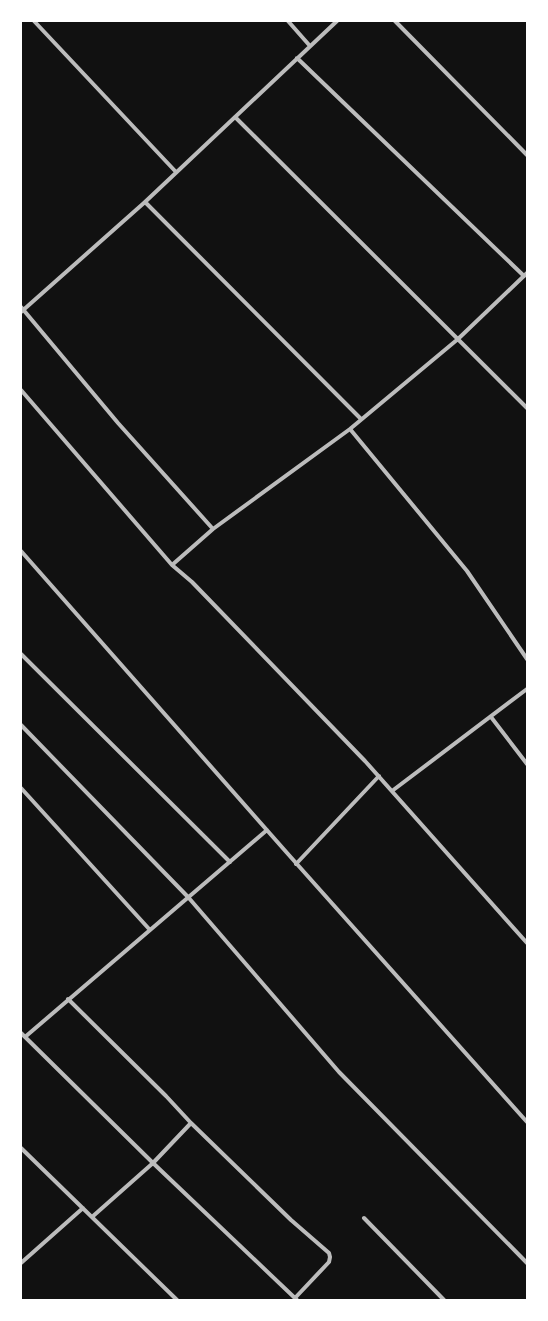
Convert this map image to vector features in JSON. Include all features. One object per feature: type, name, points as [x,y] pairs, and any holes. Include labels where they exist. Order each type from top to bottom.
[{"type":"street","points":[[34,21],[176,172]]},
{"type":"street","points":[[288,21],[310,46]]},
{"type":"street","points":[[213,529],[118,423],[22,310],[145,202],[337,21]]},
{"type":"street","points":[[394,21],[527,155]]},
{"type":"street","points":[[172,565],[213,529],[350,429],[458,339],[526,274],[297,58]]},
{"type":"street","points":[[234,117],[527,408]]},
{"type":"street","points":[[145,202],[362,419]]},
{"type":"street","points":[[21,390],[172,565],[192,582],[379,776],[527,943]]},
{"type":"street","points":[[350,429],[467,571],[527,659]]},
{"type":"street","points":[[21,551],[296,864],[527,1122]]},
{"type":"street","points":[[21,654],[230,862]]},
{"type":"street","points":[[392,791],[527,689]]},
{"type":"street","points":[[491,717],[527,764]]},
{"type":"street","points":[[21,725],[188,897],[339,1072],[527,1263]]},
{"type":"street","points":[[296,864],[379,776]]},
{"type":"street","points":[[21,788],[150,930]]},
{"type":"street","points":[[25,1037],[267,830]]},
{"type":"street","points":[[21,1033],[152,1163],[296,1299],[329,1262],[329,1253],[292,1220],[191,1123],[166,1096],[68,999]]},
{"type":"street","points":[[92,1217],[152,1163],[191,1123]]},
{"type":"street","points":[[21,1148],[177,1300]]},
{"type":"street","points":[[21,1263],[82,1208]]},
{"type":"street","points":[[364,1218],[444,1300]]}]
